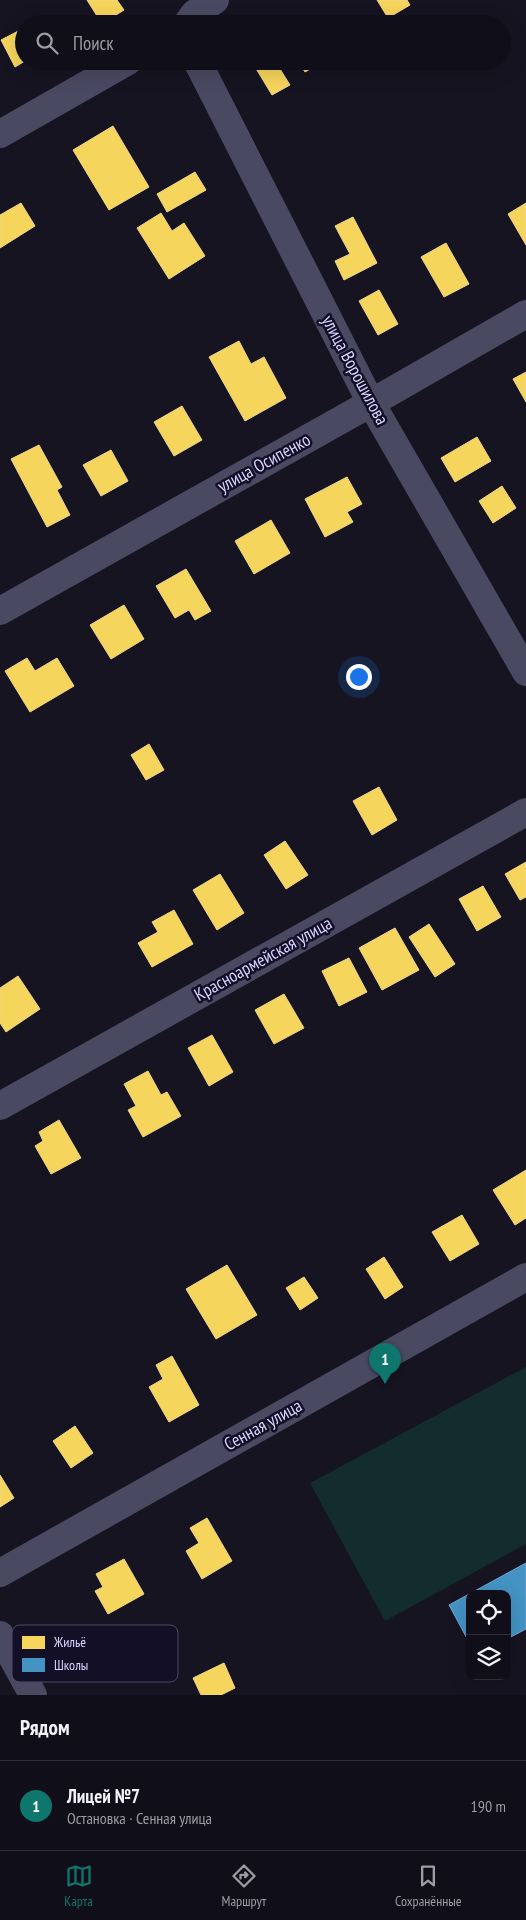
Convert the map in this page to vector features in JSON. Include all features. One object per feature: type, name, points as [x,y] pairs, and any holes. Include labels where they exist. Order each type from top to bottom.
[{"type":"street","points":[[0,134],[112,70]]},
{"type":"street","name":"улица Ворошилова","points":[[202,70],[371,403],[526,672]]},
{"type":"street","name":"улица Осипенко","points":[[0,611],[526,314]]},
{"type":"street","name":"Красноармейская улица","points":[[0,1106],[526,812]]},
{"type":"street","name":"Сенная улица","points":[[0,1572],[526,1277]]},
{"type":"street","points":[[0,1635],[12,1657]]},
{"type":"street","points":[[26,1682],[33,1695]]},
{"type":"green space","points":[[526,1367],[526,1544],[385,1621],[310,1483]]},
{"type":"building: Жильё","points":[[87,0],[117,0],[124,10],[116,15],[96,15]]},
{"type":"building: Жильё","points":[[377,0],[407,0],[410,5],[393,15],[386,15]]},
{"type":"building: Жильё","points":[[15,33],[15,67],[1,40]]},
{"type":"building: Жильё","points":[[257,70],[281,70],[290,85],[272,95]]},
{"type":"building: Жильё","points":[[113,126],[149,187],[109,210],[73,150]]},
{"type":"building: Жильё","points":[[195,172],[206,190],[167,212],[157,194]]},
{"type":"building: Жильё","points":[[21,203],[35,226],[0,248],[0,215]]},
{"type":"building: Жильё","points":[[526,203],[526,245],[508,214]]},
{"type":"building: Жильё","points":[[161,213],[172,231],[184,223],[205,256],[169,279],[137,228]]},
{"type":"building: Жильё","points":[[353,217],[377,263],[344,280],[335,261],[350,254],[335,226]]},
{"type":"building: Жильё","points":[[446,243],[469,284],[444,297],[421,257]]},
{"type":"building: Жильё","points":[[379,290],[398,324],[378,335],[359,301]]},
{"type":"building: Жильё","points":[[239,341],[251,364],[264,357],[286,398],[245,421],[209,357]]},
{"type":"building: Жильё","points":[[526,372],[526,402],[513,379]]},
{"type":"building: Жильё","points":[[182,406],[202,440],[174,456],[154,422]]},
{"type":"building: Жильё","points":[[477,437],[491,461],[455,482],[441,458]]},
{"type":"building: Жильё","points":[[39,445],[62,487],[57,490],[70,515],[47,527],[11,459]]},
{"type":"building: Жильё","points":[[111,450],[128,481],[101,496],[83,465]]},
{"type":"building: Жильё","points":[[347,477],[362,504],[347,512],[353,522],[325,537],[305,499]]},
{"type":"building: Жильё","points":[[502,486],[516,508],[493,523],[479,501]]},
{"type":"building: Жильё","points":[[271,520],[290,553],[254,574],[235,541]]},
{"type":"building: Жильё","points":[[186,569],[211,611],[195,620],[189,610],[175,618],[156,586]]},
{"type":"building: Жильё","points":[[124,605],[144,639],[111,659],[90,625]]},
{"type":"building: Жильё","points":[[27,658],[35,671],[57,658],[74,686],[30,712],[5,671]]},
{"type":"building: Жильё","points":[[149,744],[164,770],[146,780],[131,755]]},
{"type":"building: Жильё","points":[[379,787],[397,820],[372,835],[353,801]]},
{"type":"building: Жильё","points":[[285,841],[308,875],[286,889],[264,855]]},
{"type":"building: Жильё","points":[[526,862],[526,897],[520,900],[505,874]]},
{"type":"building: Жильё","points":[[220,874],[244,913],[217,930],[193,890]]},
{"type":"building: Жильё","points":[[483,886],[501,917],[477,931],[459,899]]},
{"type":"building: Жильё","points":[[174,910],[193,944],[152,967],[138,943],[158,932],[152,922]]},
{"type":"building: Жильё","points":[[429,924],[455,964],[435,977],[409,937]]},
{"type":"building: Жильё","points":[[395,928],[419,970],[382,990],[359,948]]},
{"type":"building: Жильё","points":[[349,958],[367,992],[339,1006],[322,971]]},
{"type":"building: Жильё","points":[[18,976],[40,1009],[6,1032],[0,1023],[0,988]]},
{"type":"building: Жильё","points":[[284,994],[304,1028],[274,1044],[255,1010]]},
{"type":"building: Жильё","points":[[212,1035],[233,1072],[209,1086],[188,1048]]},
{"type":"building: Жильё","points":[[148,1071],[161,1095],[167,1092],[181,1116],[143,1137],[128,1110],[136,1106],[124,1084]]},
{"type":"building: Жильё","points":[[59,1120],[81,1158],[51,1174],[35,1146],[43,1141],[39,1132]]},
{"type":"building: Жильё","points":[[526,1170],[526,1218],[515,1225],[493,1190]]},
{"type":"building: Жильё","points":[[462,1215],[479,1244],[450,1261],[432,1232]]},
{"type":"building: Жильё","points":[[384,1257],[403,1287],[385,1299],[366,1269]]},
{"type":"building: Жильё","points":[[227,1265],[257,1315],[216,1339],[186,1289]]},
{"type":"building: Жильё","points":[[304,1277],[318,1298],[300,1310],[286,1288]]},
{"type":"building: Жильё","points":[[172,1356],[199,1405],[169,1422],[149,1387],[163,1379],[156,1365]]},
{"type":"building: Жильё","points":[[75,1426],[93,1453],[71,1468],[53,1441]]},
{"type":"building: Жильё","points":[[0,1475],[14,1498],[0,1507]]},
{"type":"building: Жильё","points":[[207,1518],[232,1561],[202,1579],[186,1551],[199,1543],[190,1528]]},
{"type":"building: Жильё","points":[[124,1559],[144,1594],[108,1614],[95,1591],[103,1587],[96,1574]]},
{"type":"building: Жильё","points":[[224,1663],[235,1688],[221,1695],[201,1695],[193,1678]]},
{"type":"building: Школы","points":[[526,1563],[526,1629],[511,1637],[511,1590],[476,1590]]},
{"type":"building: Школы","points":[[466,1596],[466,1637],[449,1605]]},
{"type":"place","name":"Лицей №7","points":[[385,1384]]}]
